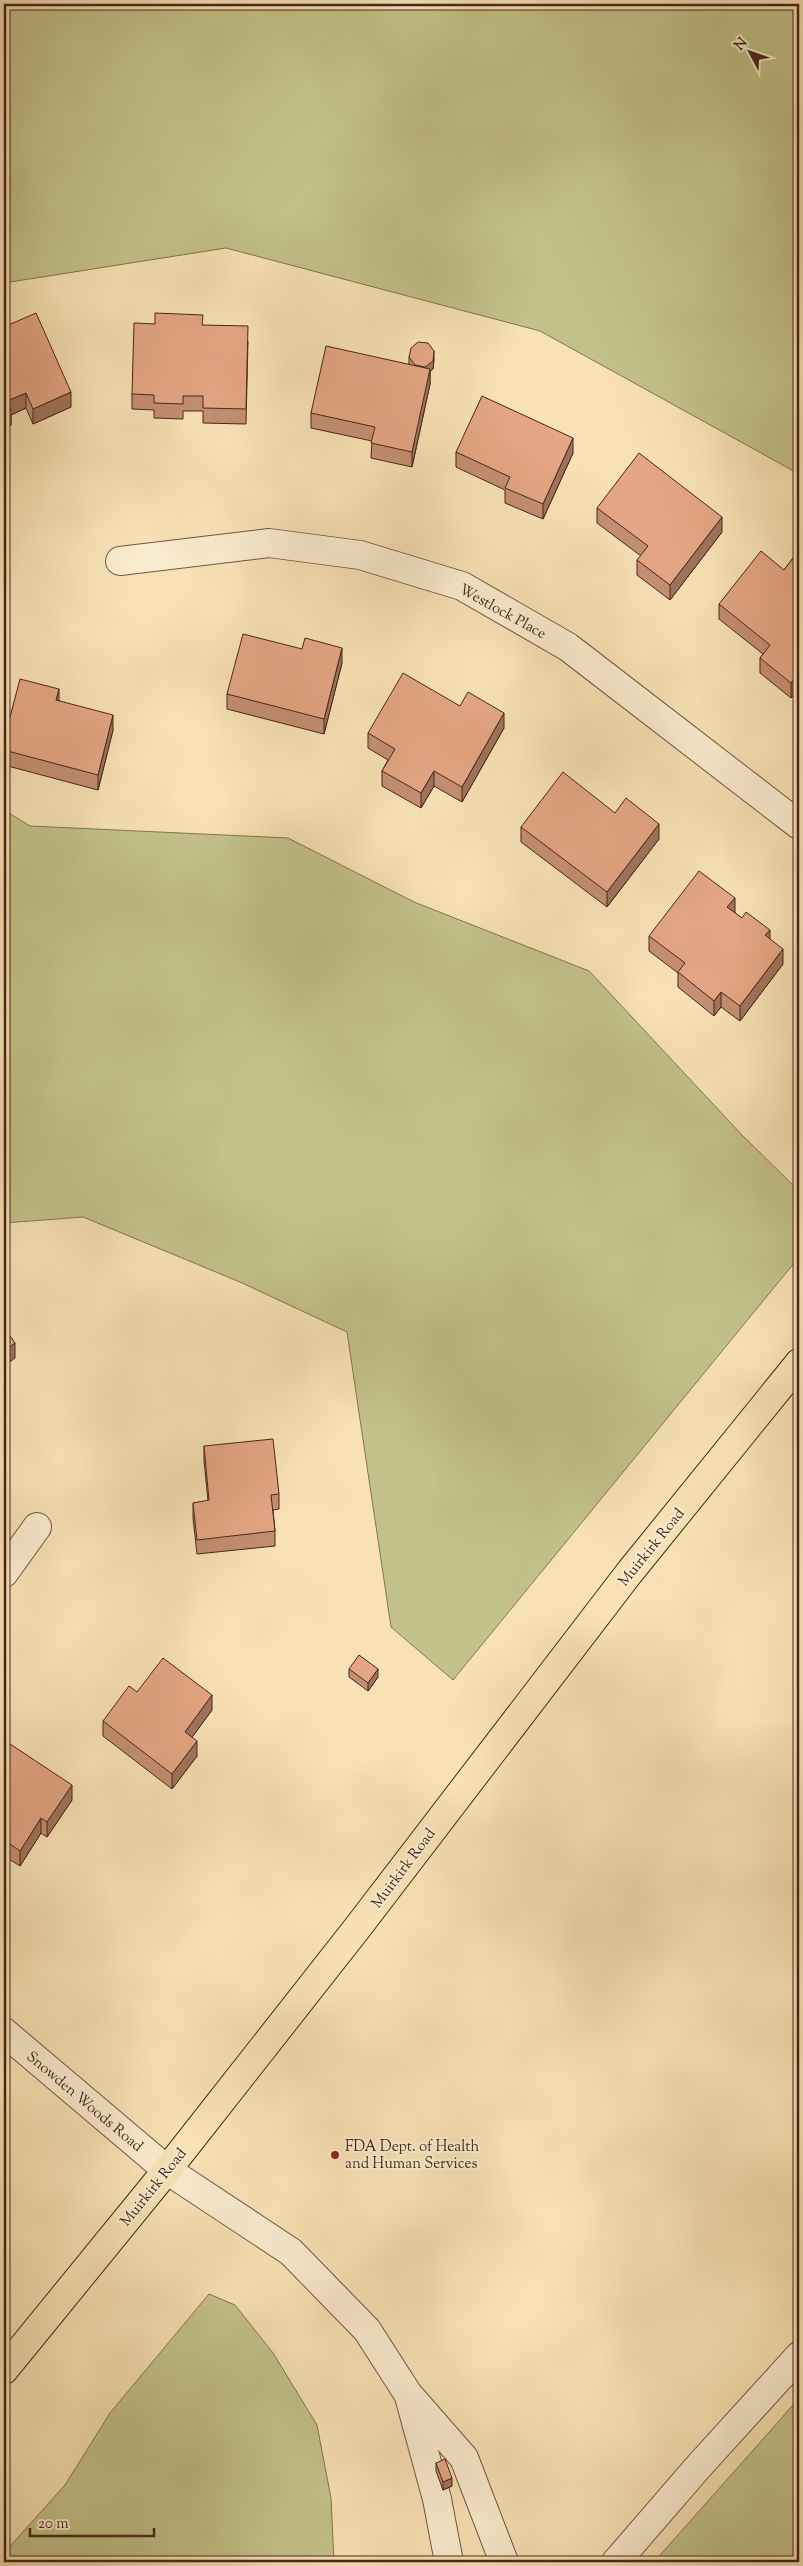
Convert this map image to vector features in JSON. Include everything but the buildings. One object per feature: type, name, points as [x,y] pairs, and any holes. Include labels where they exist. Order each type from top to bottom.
[{"type":"main road","name":"Muirkirk Road","points":[[4,2370],[167,2170],[358,1927],[629,1573],[799,1363]]},
{"type":"street","name":"Westlock Place","points":[[120,561],[268,543],[360,555],[462,586],[568,647],[799,825]]},
{"type":"street","points":[[4,1573],[37,1527]]},
{"type":"street","name":"Snowden Woods Road","points":[[4,2032],[167,2170],[291,2252],[367,2330],[408,2394]]},
{"type":"street","points":[[616,2562],[699,2466],[799,2356]]},
{"type":"street","points":[[408,2394],[437,2499],[449,2562]]},
{"type":"street","points":[[408,2394],[464,2458],[504,2562]]},
{"type":"shaded area","points":[[4,4],[799,4],[799,474],[540,331],[226,248],[4,283]]},
{"type":"shaded area","points":[[4,810],[30,826],[288,838],[414,902],[589,971],[741,1134],[799,1191],[799,1257],[453,1680],[391,1627],[347,1332],[240,1282],[83,1217],[4,1223]]},
{"type":"shaded area","points":[[209,2294],[235,2305],[273,2353],[317,2425],[331,2498],[334,2562],[4,2562],[4,2553],[65,2485],[110,2413]]},
{"type":"shaded area","points":[[799,2398],[799,2562],[654,2562],[779,2421]]},
{"type":"place","name":"FDA Dept. of Health and Human Services","points":[[335,2155]]}]
